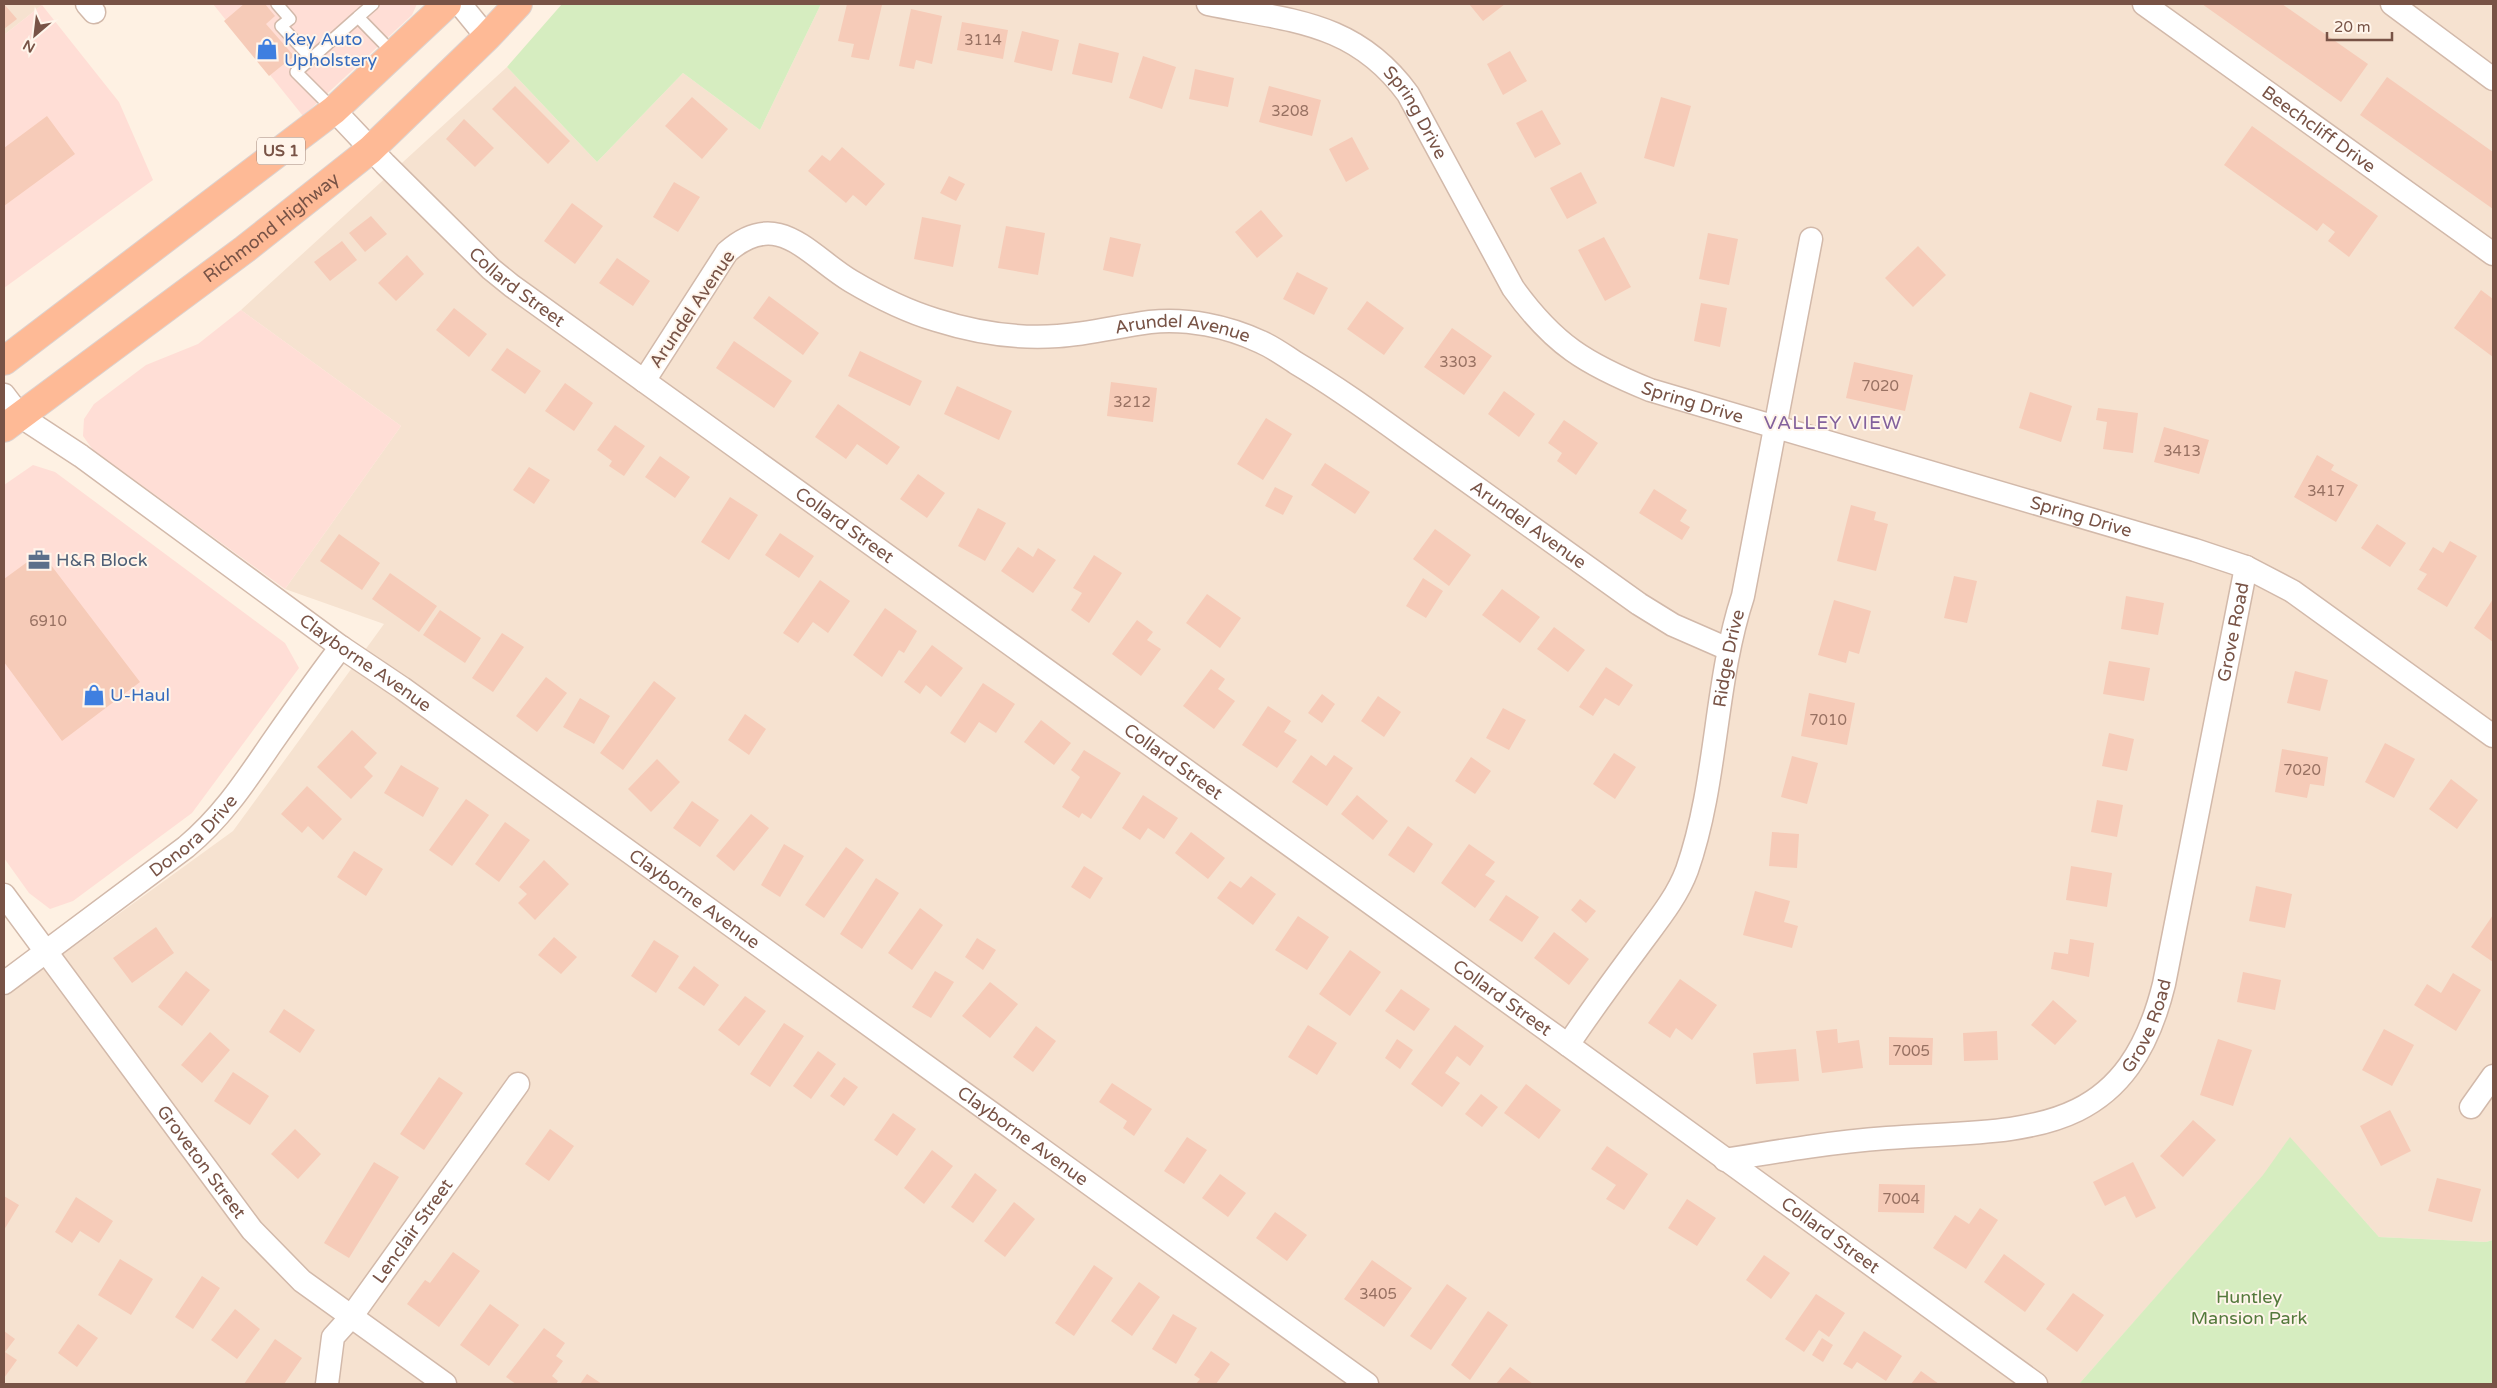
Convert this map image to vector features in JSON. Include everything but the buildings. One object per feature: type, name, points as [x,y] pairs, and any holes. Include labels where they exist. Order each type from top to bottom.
[{"type":"highway","name":"US 1","points":[[4,361],[334,110],[447,4]]},
{"type":"highway","name":"Richmond Highway","points":[[9,413],[245,249],[370,150],[488,37],[518,4]]},
{"type":"street","points":[[460,4],[488,37]]},
{"type":"street","name":"Spring Drive","points":[[1208,4],[1318,27],[1343,36],[1366,50],[1387,67],[1408,94],[1513,288],[1531,313],[1570,351],[1607,373],[1650,390],[2195,550],[2246,567],[2292,591],[2493,736]]},
{"type":"street","name":"Beechcliff Drive","points":[[2144,4],[2493,254]]},
{"type":"street","points":[[2392,4],[2493,79]]},
{"type":"street","name":"Collard Street","points":[[334,110],[370,150],[491,269],[2036,1384]]},
{"type":"street","name":"Arundel Avenue","points":[[644,381],[727,252],[739,241],[756,234],[773,233],[788,237],[808,248],[848,280],[889,302],[936,320],[972,329],[1021,336],[1057,336],[1104,331],[1151,322],[1186,322],[1215,326],[1263,343],[1334,386],[1639,604],[1673,625],[1728,649]]},
{"type":"street","name":"Ridge Drive","points":[[1568,1045],[1668,905],[1686,871],[1697,838],[1719,725],[1728,649],[1743,596],[1811,239]]},
{"type":"street","name":"Clayborne Avenue","points":[[9,413],[81,456],[341,647],[402,688],[1367,1384]]},
{"type":"street","name":"Grove Road","points":[[1726,1160],[1835,1141],[2002,1129],[2049,1122],[2075,1113],[2100,1097],[2127,1070],[2152,1027],[2164,984],[2246,567]]},
{"type":"street","name":"Donora Drive","points":[[4,983],[186,847],[211,826],[341,647]]},
{"type":"street","name":"Groveton Street","points":[[4,895],[45,953],[252,1230],[302,1280],[445,1384]]},
{"type":"street","points":[[2471,1107],[2493,1076]]},
{"type":"street","name":"Lenclair Street","points":[[327,1384],[333,1337],[351,1317],[518,1084]]},
{"type":"lane","points":[[277,4],[290,18],[281,26],[311,58]]},
{"type":"lane","points":[[334,110],[296,72],[373,4]]},
{"type":"lane","points":[[358,18],[394,54]]},
{"type":"shaded area","points":[[4,4],[41,4],[42,5],[4,35]]},
{"type":"shaded area","points":[[213,4],[417,4],[412,15],[303,116]]},
{"type":"shaded area","points":[[821,4],[2493,4],[2493,1240],[2486,1242],[2379,1237],[2290,1138],[2264,1175],[2079,1384],[4,1384],[4,997],[233,831],[384,624],[285,589],[401,426],[241,310],[507,67],[597,162],[683,73],[760,130]]},
{"type":"shaded area","points":[[42,5],[119,102],[153,180],[4,288],[4,35]]},
{"type":"shaded area","points":[[241,310],[401,426],[285,589],[93,450],[83,436],[84,419],[94,404],[146,365],[198,344]]},
{"type":"shaded area","points":[[33,465],[55,472],[285,643],[299,668],[192,813],[73,901],[50,909],[29,893],[4,858],[4,485]]},
{"type":"green space","points":[[562,4],[821,4],[760,130],[683,73],[597,162],[507,67]]},
{"type":"green space","name":"Huntley Mansion Park","points":[[2290,1137],[2379,1237],[2486,1242],[2493,1240],[2493,1384],[2079,1384],[2263,1175]]},
{"type":"place","name":"Key Auto Upholstery","points":[[267,49]]},
{"type":"place","name":"H&R Block","points":[[39,560]]},
{"type":"place","name":"U-Haul","points":[[94,695]]},
{"type":"district","name":"VALLEY VIEW","points":[[1833,423]]}]
